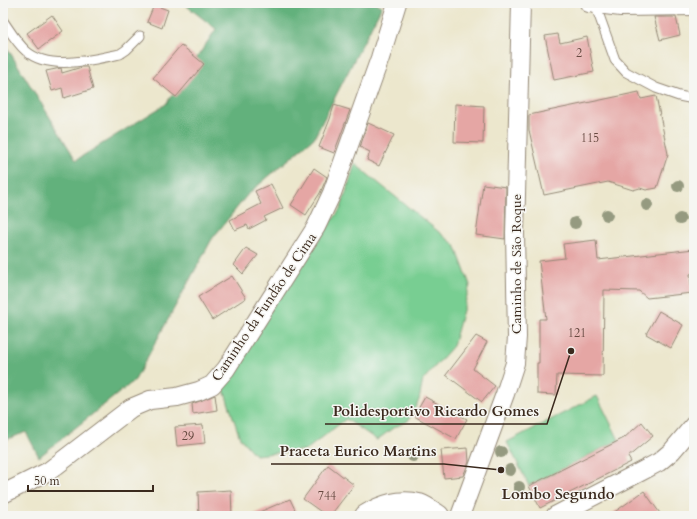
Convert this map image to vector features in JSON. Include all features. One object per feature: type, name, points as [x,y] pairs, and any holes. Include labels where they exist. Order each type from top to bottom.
[{"type":"main road","points":[[366,516],[383,507],[407,503],[420,505],[438,516]]},
{"type":"street","name":"Caminho da Fundão de Cima","points":[[3,494],[49,471],[131,408],[150,400],[177,397],[199,391],[212,385],[226,369],[316,227],[332,193],[380,58],[397,3]]},
{"type":"street","name":"Caminho de São Roque","points":[[460,516],[505,394],[514,363],[517,337],[515,233],[521,3]]},
{"type":"street","points":[[592,4],[621,7],[694,6]]},
{"type":"street","points":[[555,516],[659,462],[672,451],[694,425]]},
{"type":"lane","points":[[592,4],[615,60],[626,72],[656,88],[678,96],[694,99]]},
{"type":"lane","points":[[3,22],[26,51],[34,57],[63,63],[120,54],[140,36]]},
{"type":"green space","points":[[183,3],[376,3],[382,6],[314,138],[248,194],[212,239],[135,380],[39,457],[26,432],[3,441],[3,41],[76,160],[166,104],[216,29]]},
{"type":"green space","points":[[355,164],[455,245],[470,285],[453,346],[423,380],[419,400],[408,421],[393,428],[377,440],[346,419],[306,450],[255,455],[240,438],[221,381],[341,208]]},
{"type":"green space","points":[[597,396],[619,440],[529,486],[507,442]]},
{"type":"building","points":[[154,5],[168,10],[162,28],[147,22]]},
{"type":"building","points":[[52,15],[63,31],[39,49],[27,33]]},
{"type":"building","points":[[654,17],[676,17],[680,35],[660,40]]},
{"type":"building","points":[[558,34],[560,43],[587,37],[594,72],[554,80],[545,36]]},
{"type":"building","points":[[181,45],[204,64],[176,97],[153,78]]},
{"type":"building","points":[[87,67],[93,89],[64,98],[62,88],[52,91],[46,71],[61,68],[62,73]]},
{"type":"building","points":[[639,92],[641,99],[656,96],[668,154],[657,188],[646,190],[640,188],[633,190],[608,182],[544,195],[529,130],[529,115]]},
{"type":"building","points":[[455,104],[484,106],[483,143],[454,142]]},
{"type":"building","points":[[334,105],[350,110],[334,153],[319,147]]},
{"type":"building","points":[[368,123],[394,135],[379,166],[367,160],[370,152],[360,147]]},
{"type":"building","points":[[314,168],[327,177],[320,193],[306,215],[291,205]]},
{"type":"building","points":[[271,184],[283,208],[264,217],[266,220],[249,229],[247,225],[235,230],[230,220],[261,204],[255,191]]},
{"type":"building","points":[[483,184],[506,187],[505,239],[476,235]]},
{"type":"building","points":[[596,240],[598,260],[694,249],[694,273],[690,274],[692,293],[647,298],[639,291],[604,290],[603,376],[557,375],[556,395],[537,394],[539,319],[546,319],[539,261],[565,258],[563,244]]},
{"type":"building","points":[[246,248],[258,255],[243,274],[234,265]]},
{"type":"building","points":[[232,276],[246,298],[212,320],[198,297]]},
{"type":"building","points":[[659,311],[683,325],[671,348],[646,334]]},
{"type":"building","points":[[476,336],[487,342],[473,369],[495,386],[482,402],[446,375]]},
{"type":"building","points":[[215,395],[217,410],[193,414],[192,404]]},
{"type":"building","points":[[425,397],[467,419],[456,439],[414,416]]},
{"type":"building","points":[[642,422],[653,436],[628,457],[631,462],[540,508],[529,486],[624,438]]},
{"type":"building","points":[[203,425],[205,443],[177,446],[175,427]]},
{"type":"building","points":[[468,448],[469,462],[463,476],[444,478],[441,450]]},
{"type":"building","points":[[328,465],[354,485],[330,516],[327,516],[303,499]]},
{"type":"building","points":[[231,490],[232,516],[199,516],[198,492]]},
{"type":"building","points":[[644,491],[662,516],[609,516]]},
{"type":"building","points":[[290,499],[298,516],[250,516]]},
{"type":"place","name":"Polidesportivo Ricardo Gomes","points":[[571,351]]},
{"type":"place","name":"Praceta Eurico Martins","points":[[501,470]]},
{"type":"district","name":"Lombo Segundo","points":[[558,494]]}]
